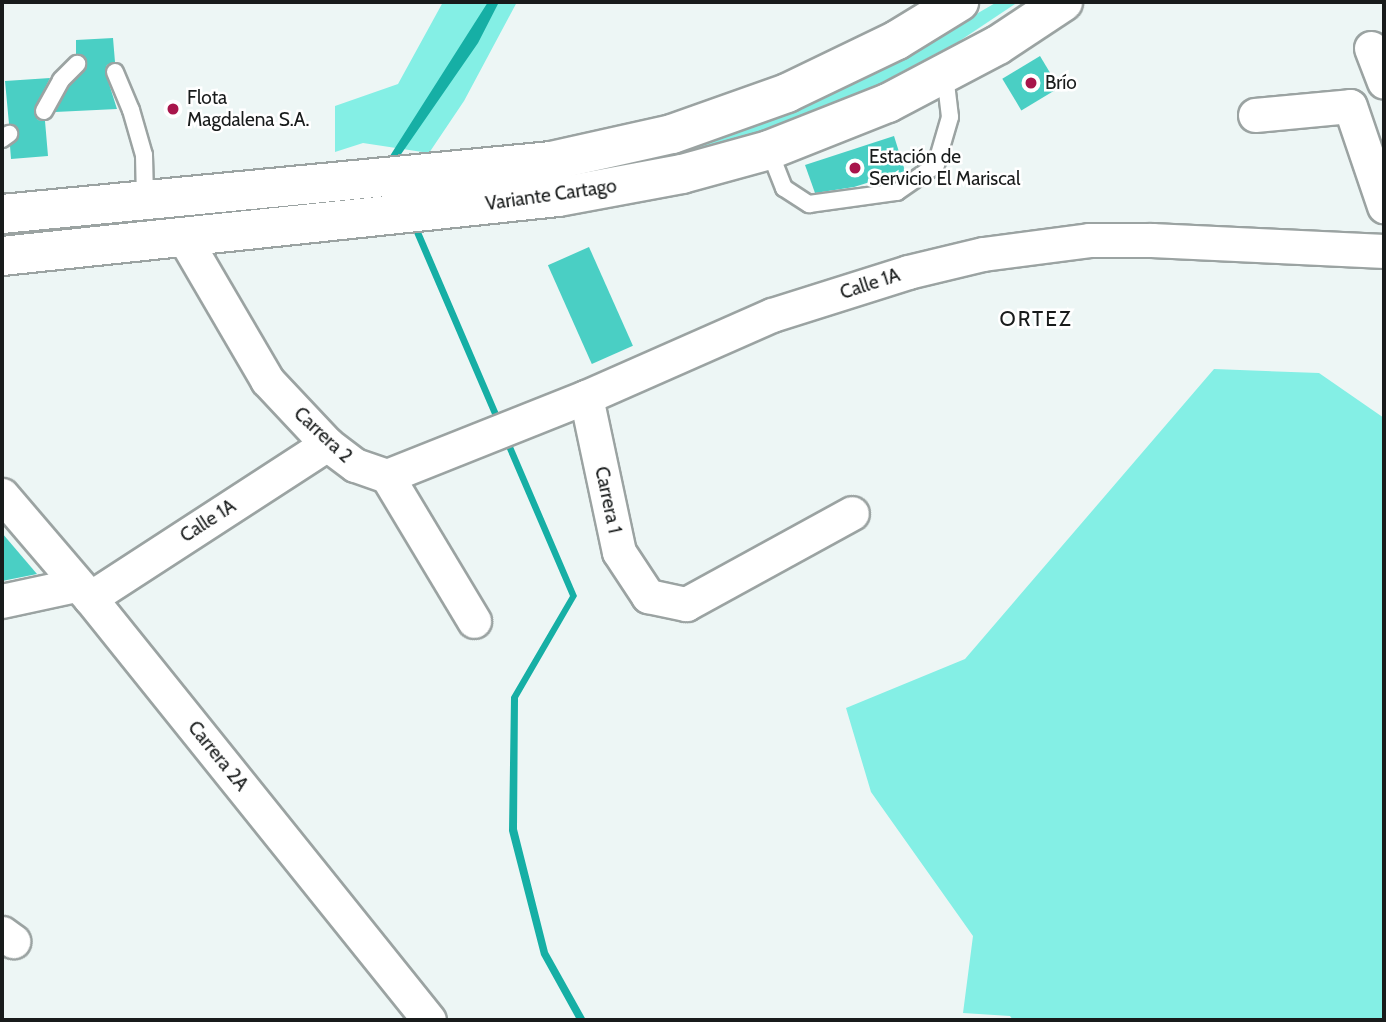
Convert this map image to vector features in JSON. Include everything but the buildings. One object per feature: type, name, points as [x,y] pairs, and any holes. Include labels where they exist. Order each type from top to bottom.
[{"type":"highway","name":"Variante Cartago","points":[[2,214],[551,160],[672,134],[719,119],[843,68],[959,2]]},
{"type":"highway","name":"Variante Cartago","points":[[2,256],[432,211],[570,194],[682,174],[769,150],[888,103],[946,75],[1063,2]]},
{"type":"street","points":[[1371,48],[1384,82]]},
{"type":"street","points":[[1255,115],[1350,106],[1384,200]]},
{"type":"street","name":"Carrera 2","points":[[183,236],[267,380],[327,444],[355,465],[387,476]]},
{"type":"street","name":"Calle 1A","points":[[387,476],[586,397],[772,315],[908,272],[983,254],[1089,240],[1152,240],[1384,251]]},
{"type":"street","name":"Carrera 1","points":[[586,397],[619,552],[648,596],[686,604],[852,513]]},
{"type":"street","name":"Calle 1A","points":[[83,591],[327,444]]},
{"type":"street","points":[[387,476],[474,621]]},
{"type":"street","name":"Carrera 2A","points":[[2,495],[83,591],[429,1020]]},
{"type":"street","points":[[2,601],[83,591]]},
{"type":"lane","points":[[44,111],[61,80],[77,64]]},
{"type":"lane","points":[[115,72],[131,110],[144,155],[145,199]]},
{"type":"lane","points":[[769,150],[784,188],[809,204],[897,192],[936,165],[950,117],[946,75]]},
{"type":"shaded area","points":[[443,2],[517,2],[464,101],[429,153],[363,143],[335,152],[335,106],[398,84]]},
{"type":"shaded area","points":[[488,2],[499,2],[478,43],[397,160],[398,178],[577,596],[518,698],[517,829],[548,952],[586,1020],[577,1020],[541,955],[509,831],[511,697],[570,596],[390,177],[388,159]]},
{"type":"shaded area","points":[[997,2],[1018,2],[958,42],[871,88],[737,141],[643,165],[593,175],[2,238],[2,233],[209,212],[644,157],[782,116],[866,78]]},
{"type":"shaded area","points":[[1214,369],[1319,373],[1384,418],[1384,1020],[1013,1020],[1010,1016],[963,1013],[973,936],[871,792],[846,708],[965,659]]},
{"type":"place","name":"Brío","points":[[1031,83]]},
{"type":"place","name":"Flota Magdalena S.A.","points":[[173,109]]},
{"type":"place","name":"Estación de Servicio El Mariscal","points":[[855,168]]},
{"type":"district","name":"ORTEZ","points":[[1036,319]]}]
